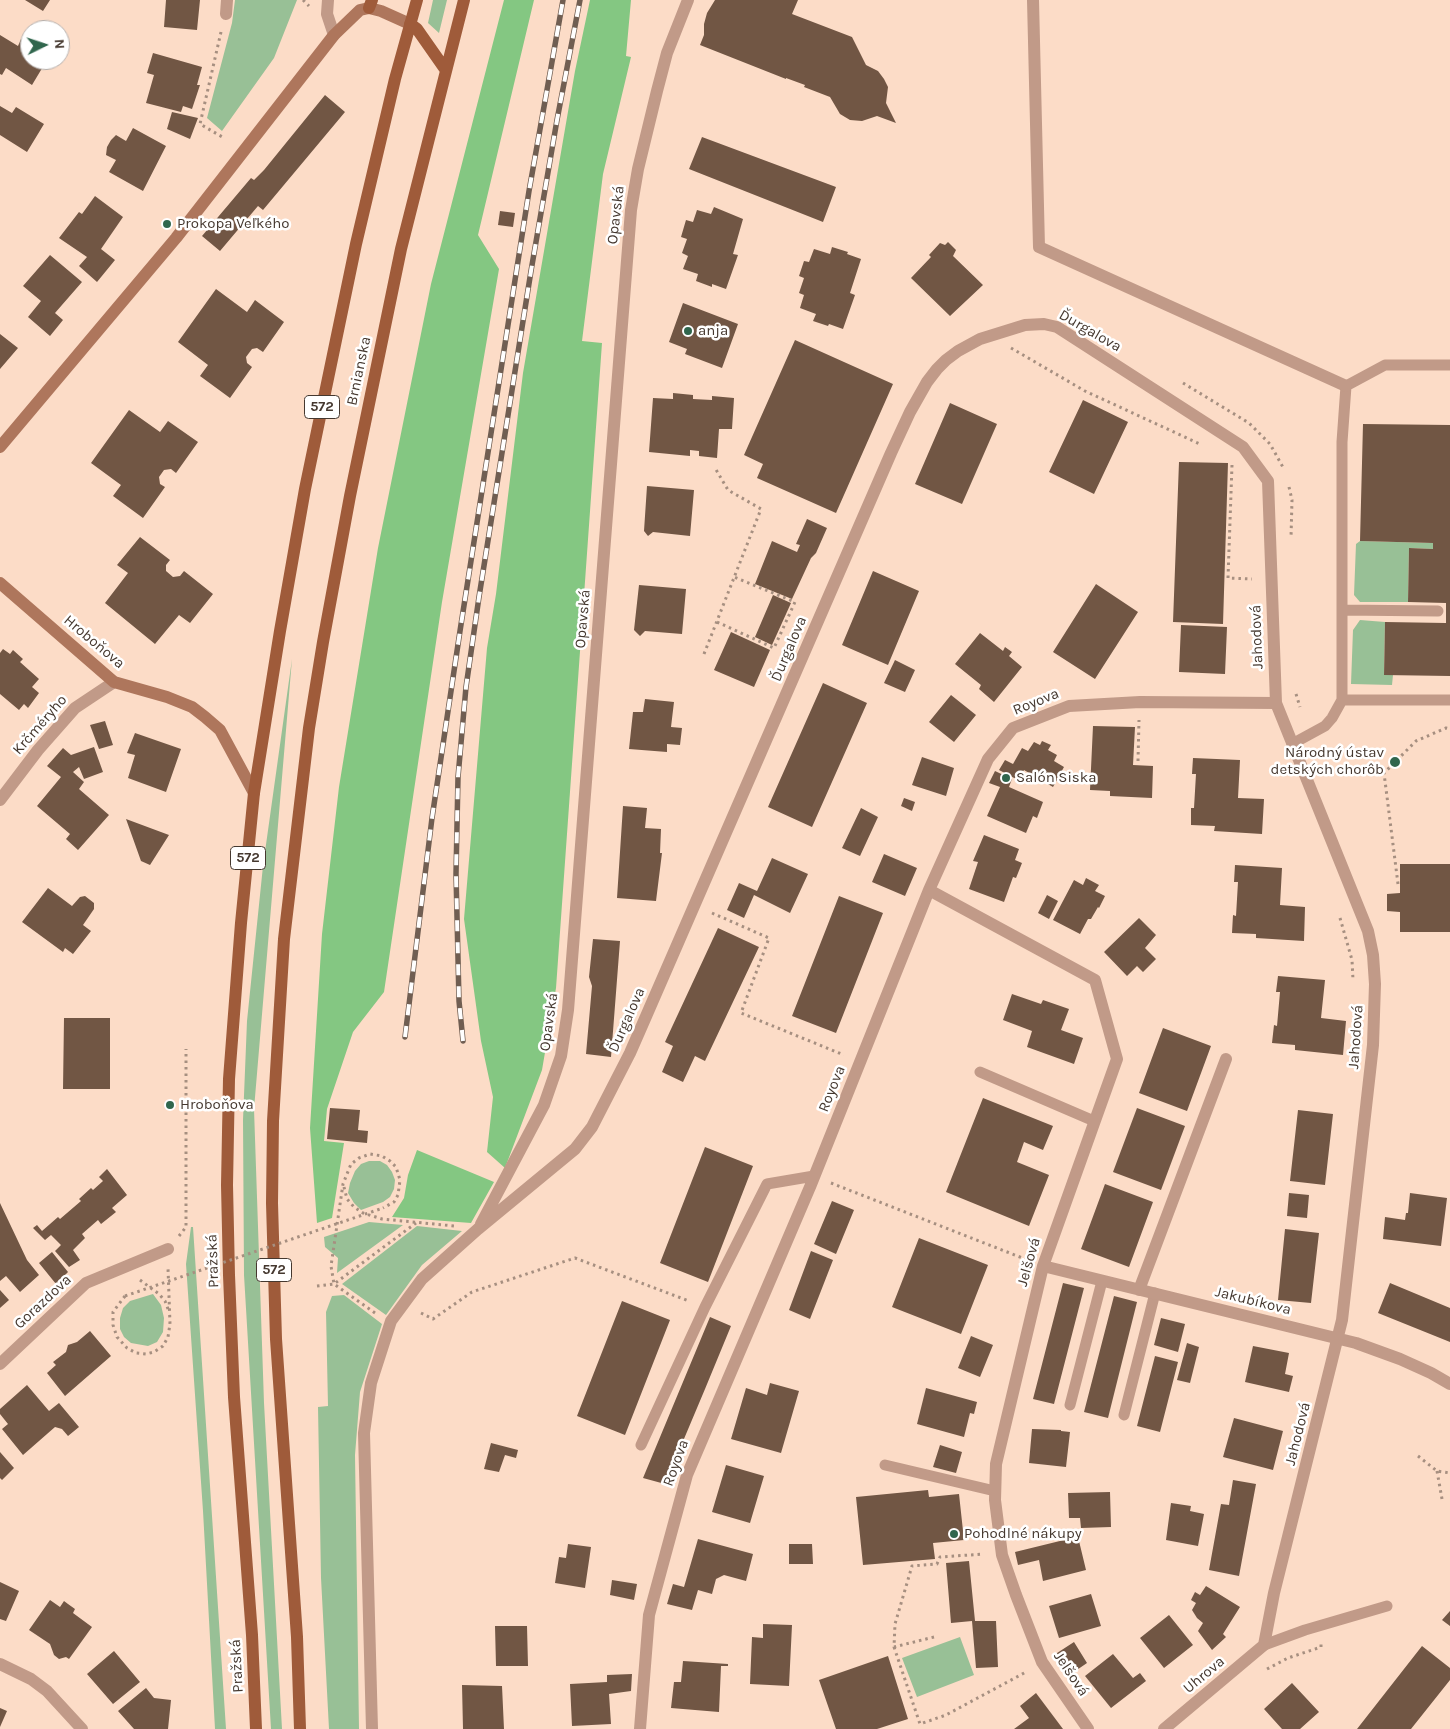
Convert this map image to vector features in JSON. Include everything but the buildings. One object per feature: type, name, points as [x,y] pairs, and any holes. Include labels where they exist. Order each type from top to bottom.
[{"type":"main road","name":"Brnianska","points":[[254,793],[280,631],[309,470],[356,244],[395,79],[417,0]]},
{"type":"main road","name":"Brnianska","points":[[300,1729],[297,1637],[276,1339],[272,1204],[273,1121],[282,966],[298,812],[323,642],[350,496],[401,249],[464,0]]},
{"type":"main road","points":[[410,24],[417,29],[445,69]]},
{"type":"main road","name":"Pražská","points":[[254,793],[241,923],[229,1079],[227,1184],[234,1397],[252,1635],[256,1729]]},
{"type":"street","points":[[226,14],[227,0]]},
{"type":"street","points":[[328,0],[327,14],[334,35]]},
{"type":"street","name":"Opavská","points":[[478,1228],[544,1105],[561,1056],[568,1010],[631,210],[638,169],[659,82],[667,54],[688,0]]},
{"type":"street","points":[[1033,0],[1039,247],[1346,386]]},
{"type":"street","points":[[0,447],[176,238],[334,35],[360,10],[371,4],[381,11],[410,24]]},
{"type":"street","name":"Ďurgalova","points":[[478,1228],[540,1180],[575,1149],[592,1126],[604,1105],[644,1021],[891,453],[910,412],[936,369],[958,350],[992,334],[1025,325],[1051,325],[1073,337],[1243,446]]},
{"type":"street","name":"Jahodová","points":[[1243,446],[1268,481],[1276,703],[1368,931],[1373,955],[1375,984],[1373,1045],[1339,1338],[1274,1593],[1264,1645]]},
{"type":"street","name":"Hroboňova","points":[[0,583],[114,682],[192,707],[205,717],[220,730],[254,793]]},
{"type":"street","name":"Krčméryho","points":[[0,800],[38,750],[74,708],[114,682]]},
{"type":"street","name":"Royova","points":[[640,1729],[649,1616],[687,1475],[814,1176],[929,890],[988,759],[1013,728],[1069,706],[1140,702],[1276,703]]},
{"type":"street","name":"Jelšová","points":[[929,890],[1095,980],[1117,1059],[1043,1266],[996,1464],[995,1491],[1002,1555],[1042,1662],[1088,1729]]},
{"type":"street","points":[[1139,1290],[1226,1059]]},
{"type":"street","points":[[372,1729],[364,1463],[364,1433],[371,1383],[391,1321],[422,1280],[478,1228]]},
{"type":"street","name":"Gorazdova","points":[[0,1364],[86,1283],[168,1249]]},
{"type":"street","name":"Jakubíkova","points":[[1043,1266],[1339,1338],[1400,1359],[1450,1384]]},
{"type":"street","name":"Uhrova","points":[[1164,1729],[1264,1645]]},
{"type":"street","points":[[0,1664],[31,1679],[47,1691],[82,1729]]},
{"type":"lane","points":[[1292,744],[1325,726],[1342,700],[1342,442],[1346,386],[1385,365],[1450,365]]},
{"type":"lane","points":[[1342,610],[1438,611]]},
{"type":"lane","points":[[1342,700],[1450,700]]},
{"type":"lane","points":[[980,1072],[1094,1121]]},
{"type":"lane","points":[[642,1445],[705,1307],[767,1184],[814,1176]]},
{"type":"lane","points":[[1070,1405],[1102,1281]]},
{"type":"lane","points":[[1124,1415],[1155,1293]]},
{"type":"lane","points":[[885,1465],[995,1491]]},
{"type":"lane","points":[[1264,1645],[1387,1606]]},
{"type":"path","points":[[224,138],[200,124],[226,14]]},
{"type":"path","points":[[1006,345],[1085,391],[1208,448]]},
{"type":"path","points":[[1181,382],[1249,422],[1270,444],[1283,465],[1285,474]]},
{"type":"path","points":[[1232,461],[1228,578],[1249,579]]},
{"type":"path","points":[[704,654],[760,509],[728,490],[715,468]]},
{"type":"path","points":[[1288,482],[1292,500],[1291,547]]},
{"type":"path","points":[[717,622],[774,648],[795,602],[734,577]]},
{"type":"path","points":[[1296,690],[1308,735]]},
{"type":"path","points":[[1138,761],[1140,702]]},
{"type":"path","points":[[1398,884],[1384,773],[1416,741],[1446,728],[1450,729]]},
{"type":"path","points":[[714,904],[710,913],[769,938],[740,1013],[860,1062]]},
{"type":"path","points":[[186,1049],[186,1227]]},
{"type":"path","points":[[168,1249],[169,1312],[168,1337],[163,1346],[154,1352],[146,1354],[136,1353],[127,1348],[117,1337],[113,1325],[113,1312],[125,1296],[383,1208],[394,1202],[400,1187],[399,1173],[390,1160],[382,1156],[370,1154],[359,1158],[351,1164],[346,1173],[343,1184],[331,1266],[334,1284],[376,1313]]},
{"type":"path","points":[[814,1176],[1043,1266]]},
{"type":"path","points":[[343,1184],[347,1199],[362,1213],[382,1219],[478,1228]]},
{"type":"path","points":[[317,1286],[334,1284],[417,1223]]},
{"type":"path","points":[[418,1311],[433,1319],[472,1292],[575,1258],[705,1307]]},
{"type":"path","points":[[136,1278],[159,1294],[165,1301],[169,1312]]},
{"type":"path","points":[[1418,1456],[1437,1471],[1450,1473]]},
{"type":"path","points":[[1437,1471],[1442,1499]]},
{"type":"path","points":[[988,1554],[940,1557],[937,1564],[912,1566],[895,1624],[894,1647],[920,1724],[946,1715],[1029,1670]]},
{"type":"path","points":[[1266,1670],[1288,1658],[1321,1647],[1320,1626]]},
{"type":"path","points":[[894,1647],[934,1637]]},
{"type":"green space","points":[[235,0],[297,0],[274,58],[222,131],[207,118],[232,23]]},
{"type":"green space","points":[[433,0],[447,0],[439,33],[428,23]]},
{"type":"green space","points":[[504,0],[534,0],[478,235],[499,269],[442,602],[384,992],[353,1032],[327,1109],[324,1141],[344,1143],[332,1218],[317,1223],[310,1128],[322,934],[339,787],[378,548],[431,284]]},
{"type":"green space","points":[[590,0],[631,0],[626,56],[631,57],[603,174],[582,341],[602,343],[556,988],[542,1070],[505,1168],[487,1152],[493,1097],[481,1041],[464,919],[487,648],[496,594],[523,373],[575,71]]},
{"type":"green space","points":[[1360,541],[1433,543],[1433,549],[1409,548],[1408,602],[1360,602],[1354,595],[1356,544]]},
{"type":"green space","points":[[1360,620],[1385,622],[1384,674],[1393,675],[1392,685],[1351,684],[1353,630]]},
{"type":"green space","points":[[292,659],[254,1109],[264,1403],[282,1729],[271,1729],[244,1275],[243,1120],[247,1021],[263,866]]},
{"type":"green space","points":[[417,1150],[494,1182],[471,1223],[392,1217],[404,1198],[408,1175]]},
{"type":"green space","points":[[369,1161],[380,1161],[387,1165],[395,1180],[394,1189],[390,1197],[383,1202],[361,1210],[348,1193],[355,1171],[361,1164]]},
{"type":"green space","points":[[369,1222],[403,1225],[337,1273],[338,1258],[325,1247],[324,1237]]},
{"type":"green space","points":[[417,1226],[462,1231],[422,1265],[386,1315],[342,1284]]},
{"type":"green space","points":[[191,1227],[193,1227],[226,1729],[215,1729],[203,1511],[186,1264]]},
{"type":"green space","points":[[153,1294],[161,1305],[164,1318],[163,1332],[157,1342],[148,1346],[131,1343],[124,1337],[120,1329],[120,1318],[123,1308],[130,1301]]},
{"type":"green space","points":[[344,1295],[382,1324],[360,1392],[355,1455],[359,1729],[329,1729],[321,1578],[318,1407],[328,1406],[326,1312],[332,1296]]},
{"type":"green space","points":[[960,1637],[974,1675],[917,1697],[902,1658]]},
{"type":"railway","points":[[405,1037],[432,818],[460,631],[529,191],[563,0]]},
{"type":"railway","points":[[463,1041],[459,1001],[456,874],[458,777],[466,687],[531,271],[580,0]]},
{"type":"place","name":"Prokopa Veľkého","points":[[167,224]]},
{"type":"place","name":"anja","points":[[688,331]]},
{"type":"place","name":"Národný ústav detských chorôb","points":[[1395,762]]},
{"type":"place","name":"Salón Siska","points":[[1006,778]]},
{"type":"place","name":"Hroboňova","points":[[170,1105]]},
{"type":"place","name":"Pohodlné nákupy","points":[[954,1534]]}]
